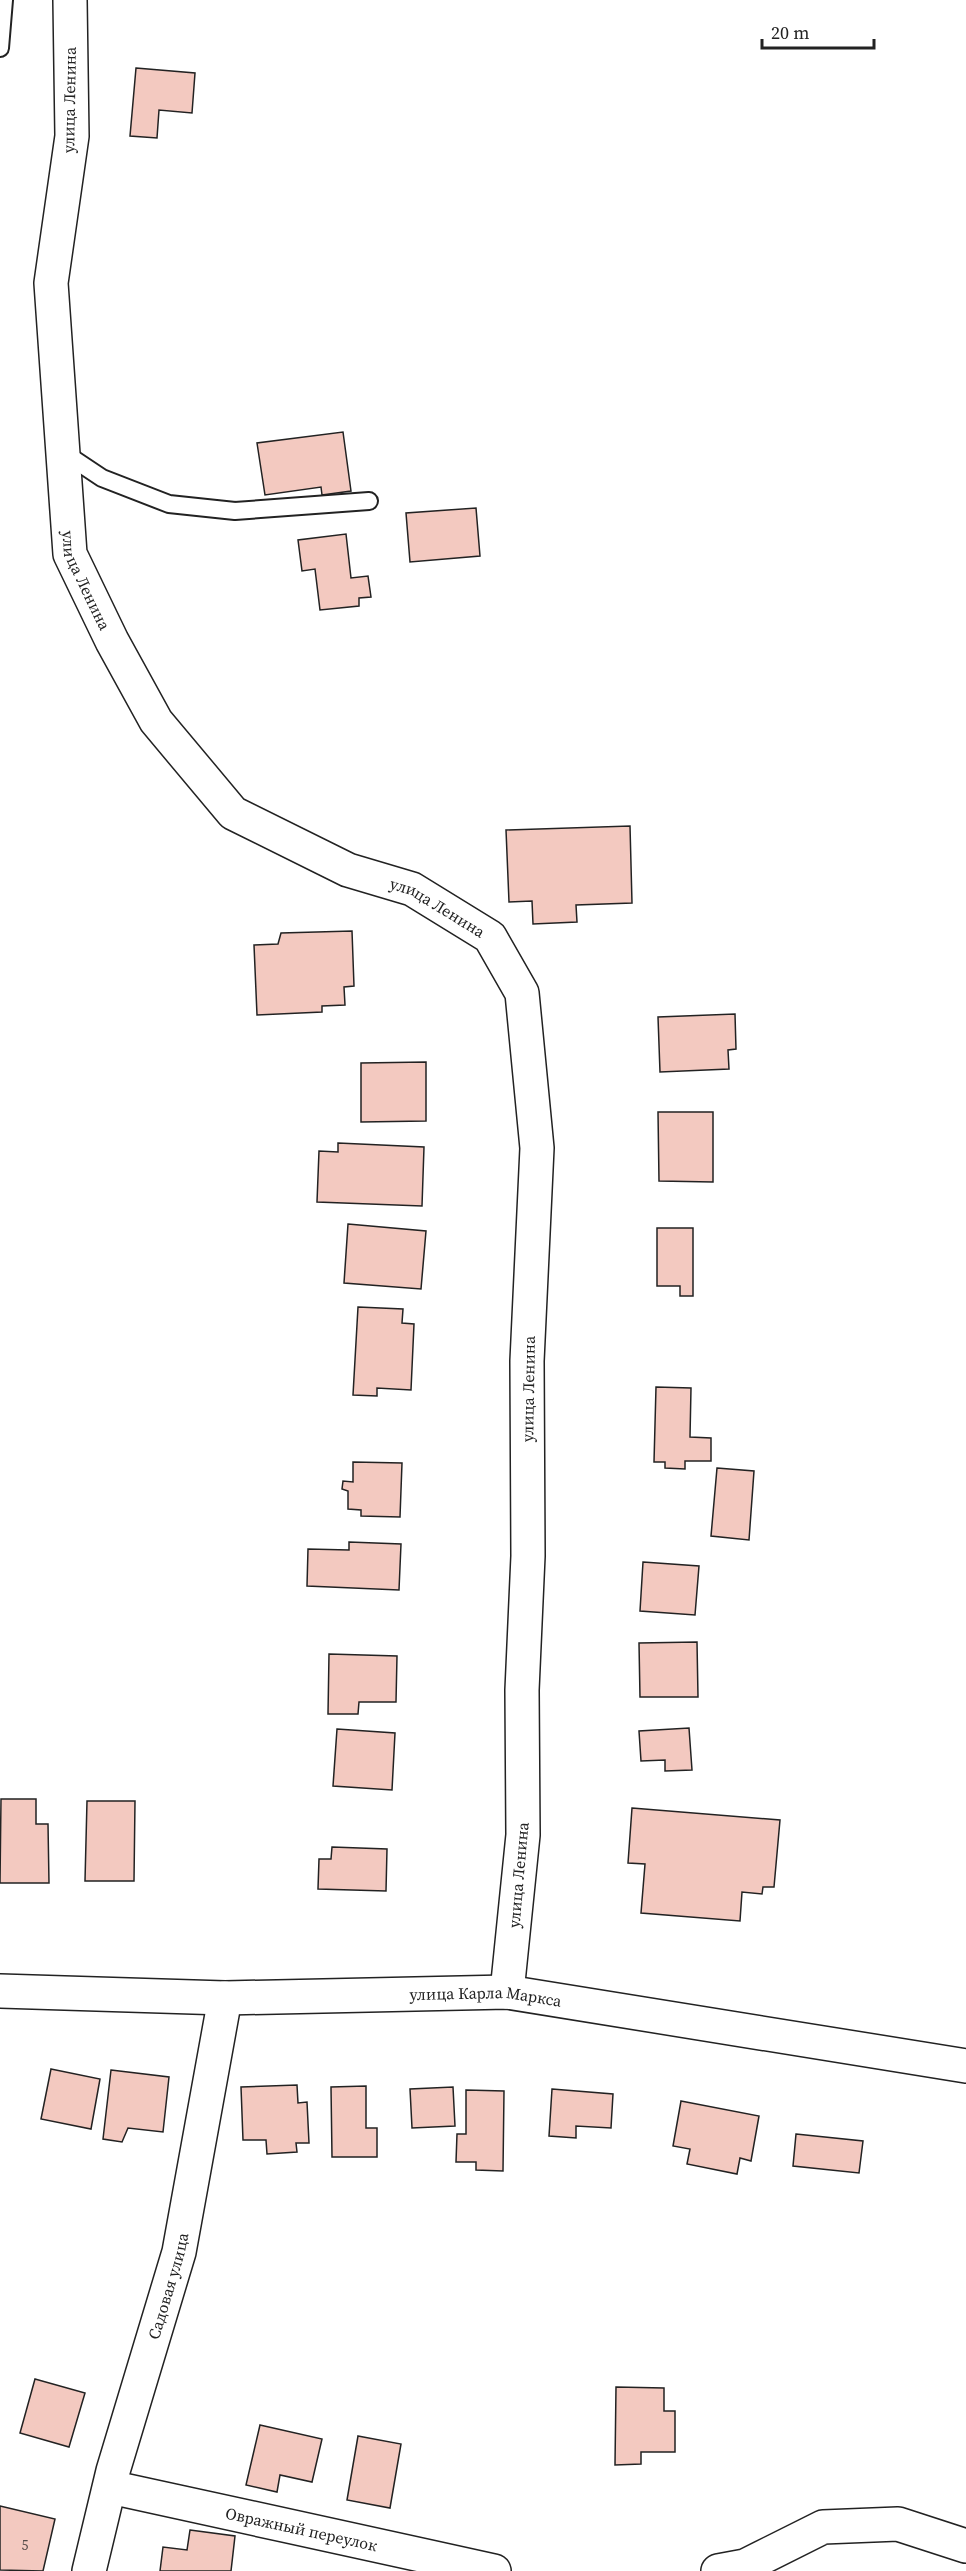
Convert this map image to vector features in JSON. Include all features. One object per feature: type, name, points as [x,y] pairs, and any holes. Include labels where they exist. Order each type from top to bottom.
[{"type":"street","name":"улица Ленина","points":[[70,0],[72,136],[51,283],[70,554],[112,641],[156,721],[233,813],[348,870],[412,889],[490,937],[522,993],[537,1148],[527,1361],[528,1556],[522,1690],[523,1835],[507,1992]]},
{"type":"street","name":"улица Карла Маркса","points":[[0,1991],[225,1998],[507,1992],[966,2066]]},
{"type":"street","name":"Садовая улица","points":[[89,2571],[110,2487],[179,2252],[225,1998]]},
{"type":"street","name":"Овражный переулок","points":[[110,2487],[494,2571]]},
{"type":"street","points":[[718,2571],[745,2566],[823,2527],[898,2524],[966,2546]]},
{"type":"lane","points":[[0,48],[4,0]]},
{"type":"lane","points":[[62,452],[102,478],[169,504],[235,511],[369,501]]},
{"type":"building","points":[[136,68],[195,73],[192,113],[159,110],[157,138],[130,136]]},
{"type":"building","points":[[343,432],[351,491],[322,495],[321,487],[265,495],[257,443]]},
{"type":"building","points":[[476,508],[480,556],[410,562],[406,513]]},
{"type":"building","points":[[346,534],[351,578],[368,576],[371,597],[359,598],[359,606],[320,610],[315,569],[302,571],[298,540]]},
{"type":"building","points":[[630,826],[632,903],[576,905],[577,922],[533,924],[532,901],[509,902],[506,830]]},
{"type":"building","points":[[352,931],[354,986],[344,987],[345,1005],[322,1006],[322,1012],[257,1015],[254,945],[278,944],[281,933]]},
{"type":"building","points":[[735,1014],[736,1049],[728,1050],[729,1069],[660,1072],[658,1017]]},
{"type":"building","points":[[426,1062],[426,1121],[361,1122],[361,1063]]},
{"type":"building","points":[[658,1112],[713,1112],[713,1182],[659,1181]]},
{"type":"building","points":[[338,1143],[424,1147],[422,1206],[317,1202],[319,1151],[338,1152]]},
{"type":"building","points":[[348,1224],[426,1231],[421,1289],[344,1283]]},
{"type":"building","points":[[657,1228],[693,1228],[693,1296],[680,1296],[680,1286],[657,1286]]},
{"type":"building","points":[[358,1307],[403,1309],[402,1323],[414,1324],[411,1390],[377,1388],[377,1396],[353,1395]]},
{"type":"building","points":[[656,1387],[691,1388],[690,1437],[711,1438],[711,1461],[685,1461],[685,1469],[665,1468],[665,1462],[654,1462]]},
{"type":"building","points":[[353,1462],[402,1463],[400,1517],[361,1516],[361,1510],[348,1509],[348,1491],[342,1489],[343,1481],[353,1482]]},
{"type":"building","points":[[717,1468],[754,1471],[749,1540],[711,1536]]},
{"type":"building","points":[[349,1542],[401,1544],[399,1590],[307,1586],[308,1549],[349,1550]]},
{"type":"building","points":[[643,1562],[699,1566],[695,1615],[640,1611]]},
{"type":"building","points":[[697,1642],[698,1697],[640,1697],[639,1643]]},
{"type":"building","points":[[329,1654],[397,1656],[396,1702],[359,1702],[358,1714],[328,1714]]},
{"type":"building","points":[[689,1728],[692,1770],[665,1771],[665,1760],[641,1761],[639,1731]]},
{"type":"building","points":[[337,1729],[395,1733],[392,1790],[333,1786]]},
{"type":"building","points":[[1,1799],[36,1799],[36,1824],[48,1824],[49,1883],[0,1883]]},
{"type":"building","points":[[87,1801],[135,1801],[134,1881],[85,1881]]},
{"type":"building","points":[[632,1808],[780,1820],[774,1887],[763,1887],[762,1894],[742,1892],[740,1921],[641,1913],[645,1864],[628,1863]]},
{"type":"building","points":[[332,1847],[387,1849],[386,1891],[318,1889],[319,1859],[331,1859]]},
{"type":"building","points":[[51,2069],[100,2079],[91,2129],[41,2119]]},
{"type":"building","points":[[111,2070],[169,2077],[163,2132],[128,2128],[122,2142],[103,2139]]},
{"type":"building","points":[[297,2085],[298,2103],[307,2102],[309,2143],[296,2143],[297,2152],[267,2154],[266,2140],[243,2140],[241,2087]]},
{"type":"building","points":[[366,2086],[366,2128],[377,2128],[377,2157],[332,2157],[331,2087]]},
{"type":"building","points":[[453,2087],[455,2126],[412,2128],[410,2089]]},
{"type":"building","points":[[552,2089],[613,2094],[611,2128],[576,2126],[576,2138],[549,2136]]},
{"type":"building","points":[[466,2090],[504,2091],[503,2171],[476,2170],[476,2162],[456,2162],[457,2134],[466,2134]]},
{"type":"building","points":[[681,2101],[759,2116],[751,2161],[740,2158],[737,2174],[687,2164],[690,2149],[673,2146]]},
{"type":"building","points":[[796,2134],[863,2141],[859,2173],[793,2166]]},
{"type":"building","points":[[35,2379],[85,2393],[69,2447],[20,2433]]},
{"type":"building","points":[[616,2387],[664,2388],[664,2411],[675,2411],[675,2452],[641,2452],[641,2464],[615,2465]]},
{"type":"building","points":[[260,2425],[322,2439],[312,2482],[280,2475],[277,2492],[246,2485]]},
{"type":"building","points":[[358,2436],[401,2444],[390,2508],[347,2500]]},
{"type":"building","points":[[0,2506],[55,2519],[43,2571],[0,2570]]},
{"type":"building","points":[[190,2530],[235,2536],[231,2571],[160,2571],[163,2547],[187,2550]]}]
